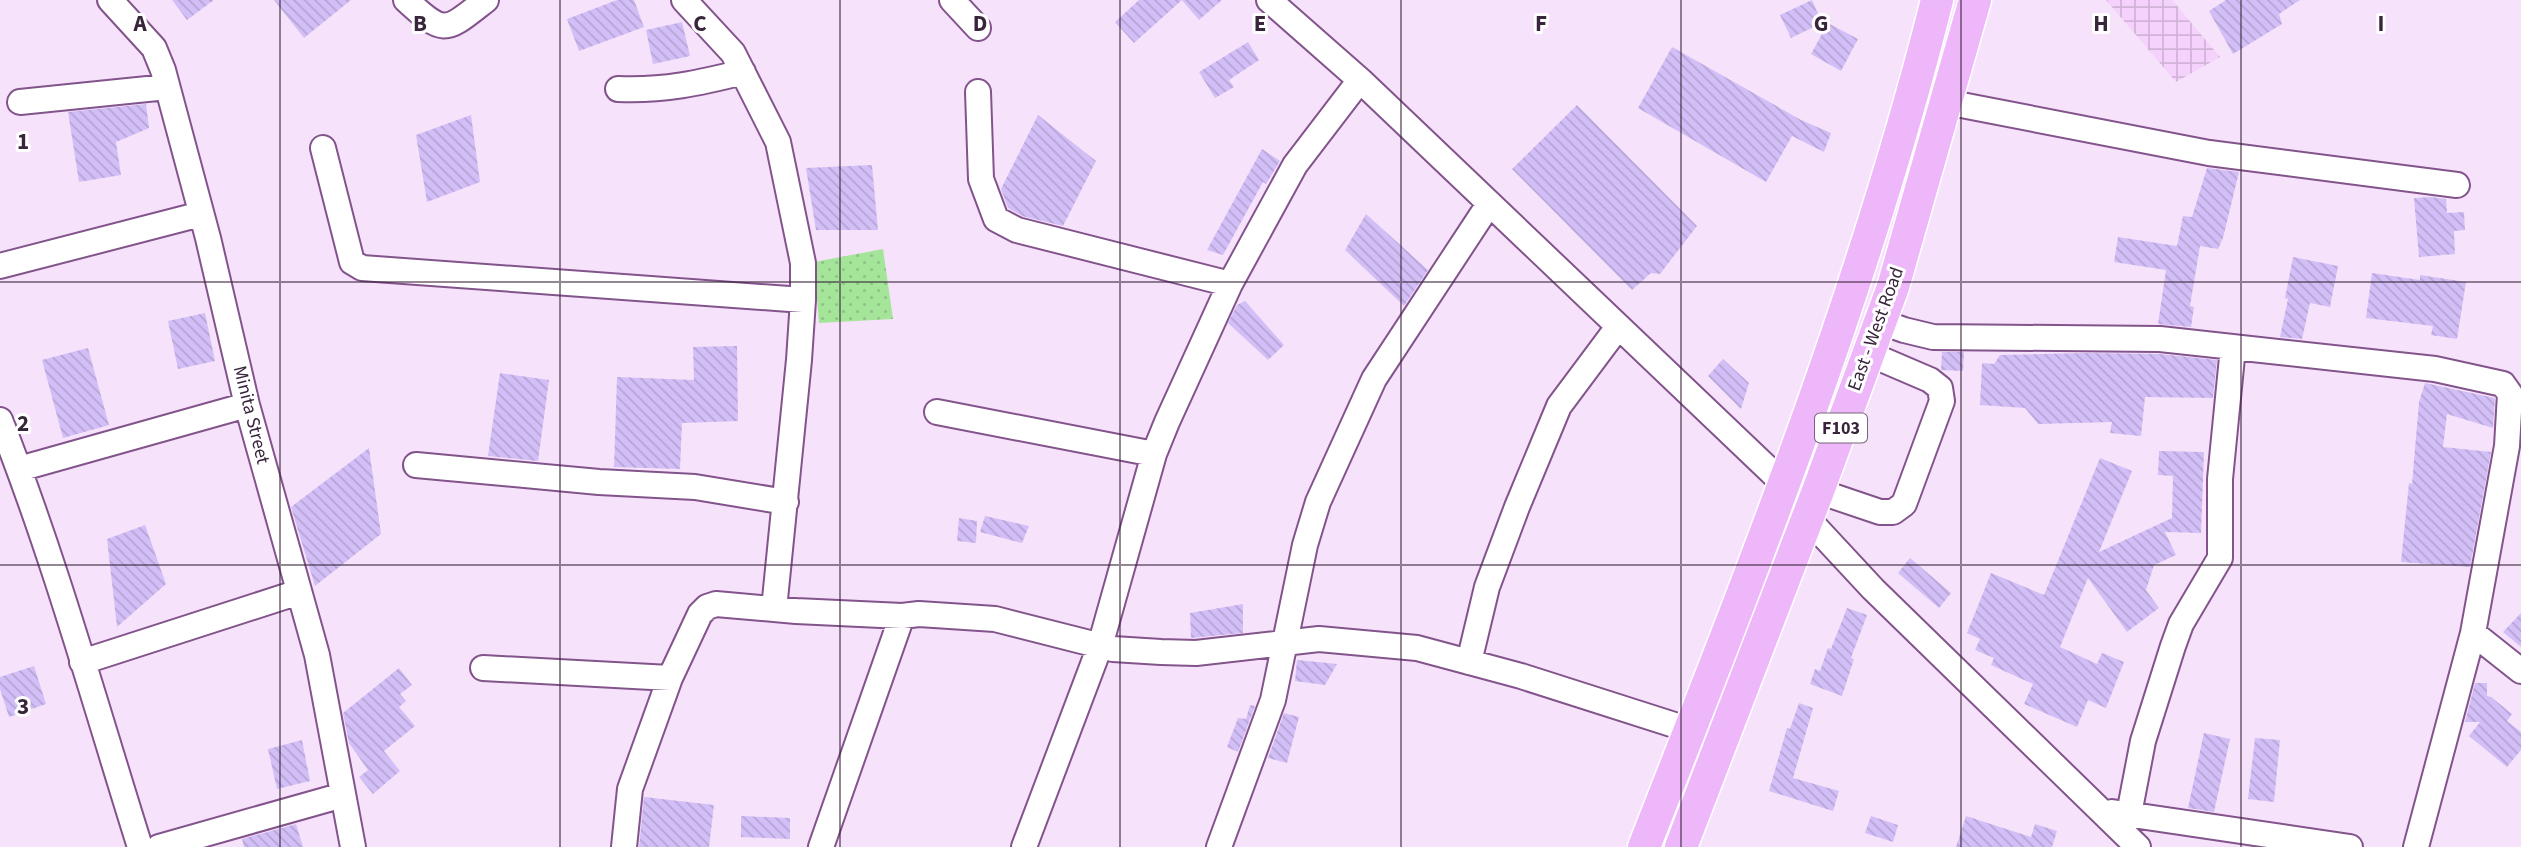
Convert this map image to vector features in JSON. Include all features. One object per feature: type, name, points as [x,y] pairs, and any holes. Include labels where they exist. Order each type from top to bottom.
[{"type":"main road","name":"East - West Road","points":[[1644,847],[1784,484],[1855,283],[1937,0]]},
{"type":"main road","name":"East - West Road","points":[[1681,847],[1893,287],[1975,0]]},
{"type":"street","name":"Minita Street","points":[[110,0],[154,48],[167,87],[247,405],[317,655],[353,847]]},
{"type":"street","points":[[406,0],[435,25],[445,27],[486,0]]},
{"type":"street","points":[[684,0],[733,52],[778,142],[803,263],[803,300],[774,609]]},
{"type":"street","points":[[952,0],[978,28]]},
{"type":"street","points":[[1269,0],[1360,80],[1784,484]]},
{"type":"street","points":[[618,89],[644,90],[688,86],[743,72]]},
{"type":"street","points":[[1024,847],[1100,646],[1154,454],[1230,284],[1294,165],[1360,80]]},
{"type":"street","points":[[20,102],[167,87]]},
{"type":"street","points":[[978,92],[981,178],[996,219],[1017,230],[1230,284]]},
{"type":"street","points":[[1946,102],[2209,153],[2457,185]]},
{"type":"street","points":[[323,148],[352,262],[362,268],[803,300]]},
{"type":"street","points":[[1219,847],[1273,699],[1305,545],[1318,502],[1374,379],[1489,204]]},
{"type":"street","points":[[0,266],[201,214]]},
{"type":"street","points":[[1879,321],[1933,337],[2160,339],[2435,369],[2503,384],[2510,394],[2514,454],[2473,633],[2416,847]]},
{"type":"street","points":[[1469,662],[1487,587],[1559,406],[1618,327]]},
{"type":"street","points":[[2129,814],[2143,741],[2181,624],[2220,558],[2220,479],[2233,347]]},
{"type":"street","points":[[1812,505],[1893,512],[1904,504],[1942,401],[1940,388],[1930,380],[1867,353]]},
{"type":"street","points":[[19,469],[247,405]]},
{"type":"street","points":[[937,412],[1154,454]]},
{"type":"street","points":[[0,420],[19,469],[140,847]]},
{"type":"street","points":[[416,465],[599,482],[695,487],[786,502]]},
{"type":"street","points":[[1812,505],[1874,589],[2138,847]]},
{"type":"street","points":[[82,662],[299,592]]},
{"type":"street","points":[[624,847],[630,789],[670,678],[700,614],[707,607],[716,604],[995,619],[1113,649],[1196,653],[1318,639],[1417,648],[1689,730]]},
{"type":"street","points":[[821,847],[902,616]]},
{"type":"street","points":[[2473,633],[2521,671]]},
{"type":"street","points":[[483,668],[670,678]]},
{"type":"street","points":[[159,847],[343,795]]},
{"type":"street","points":[[2101,811],[2350,847]]},
{"type":"shaded area","points":[[2106,0],[2172,0],[2220,57],[2176,82]]},
{"type":"green space","points":[[883,249],[893,319],[819,323],[814,262]]},
{"type":"building","points":[[172,0],[214,0],[187,20]]},
{"type":"building","points":[[274,0],[351,0],[304,38]]},
{"type":"building","points":[[617,0],[634,0],[644,27],[579,51],[567,19]]},
{"type":"building","points":[[1139,0],[1182,0],[1134,43],[1115,22]]},
{"type":"building","points":[[1182,0],[1222,0],[1199,20]]},
{"type":"building","points":[[1812,0],[1822,23],[1791,38],[1780,15]]},
{"type":"building","points":[[2226,0],[2300,0],[2279,14],[2282,24],[2233,54],[2209,11]]},
{"type":"building","points":[[682,22],[690,56],[653,64],[646,30]]},
{"type":"building","points":[[1828,23],[1858,39],[1841,71],[1811,54]]},
{"type":"building","points":[[1248,42],[1259,60],[1229,80],[1234,87],[1215,98],[1199,72]]},
{"type":"building","points":[[1672,47],[1801,120],[1831,133],[1824,152],[1792,136],[1766,182],[1638,108]]},
{"type":"building","points":[[146,104],[149,128],[116,142],[121,175],[79,182],[68,112]]},
{"type":"building","points":[[1577,105],[1697,226],[1660,274],[1651,273],[1632,290],[1512,169]]},
{"type":"building","points":[[471,115],[480,182],[427,202],[416,135]]},
{"type":"building","points":[[1038,115],[1096,161],[1063,226],[1022,216],[1008,208],[1001,189]]},
{"type":"building","points":[[1262,149],[1280,161],[1266,184],[1263,182],[1223,255],[1207,250]]},
{"type":"building","points":[[872,165],[878,230],[816,230],[806,168]]},
{"type":"building","points":[[2207,168],[2239,172],[2223,238],[2218,249],[2200,246],[2190,306],[2194,307],[2191,327],[2158,324],[2166,270],[2114,262],[2118,237],[2177,246],[2183,216],[2192,217]]},
{"type":"building","points":[[2414,198],[2446,199],[2447,213],[2464,212],[2465,230],[2454,231],[2455,254],[2419,257]]},
{"type":"building","points":[[1366,214],[1428,270],[1404,306],[1345,250]]},
{"type":"building","points":[[2293,257],[2338,266],[2330,307],[2310,303],[2302,339],[2280,337]]},
{"type":"building","points":[[2372,273],[2420,280],[2420,275],[2466,282],[2457,339],[2431,335],[2433,326],[2366,318]]},
{"type":"building","points":[[1245,301],[1284,345],[1268,360],[1228,323],[1237,305]]},
{"type":"building","points":[[205,313],[215,361],[178,369],[168,321]]},
{"type":"building","points":[[737,346],[738,421],[682,423],[680,469],[614,467],[617,377],[694,380],[693,347]]},
{"type":"building","points":[[88,348],[109,425],[63,438],[42,360]]},
{"type":"building","points":[[1942,352],[1964,352],[1963,371],[1941,370]]},
{"type":"building","points":[[2159,354],[2217,360],[2213,398],[2145,397],[2141,436],[2110,433],[2112,422],[2038,424],[2025,408],[1980,405],[1982,363],[1994,364],[2000,355]]},
{"type":"building","points":[[1723,359],[1749,383],[1741,409],[1708,376]]},
{"type":"building","points":[[500,373],[549,380],[538,461],[488,456]]},
{"type":"building","points":[[2425,383],[2495,398],[2493,428],[2447,414],[2443,447],[2491,452],[2470,567],[2401,562],[2409,483],[2412,484],[2419,402]]},
{"type":"building","points":[[369,448],[381,534],[315,586],[291,507]]},
{"type":"building","points":[[2159,451],[2204,452],[2201,533],[2165,532],[2176,555],[2154,565],[2146,590],[2159,608],[2127,632],[2088,578],[2060,647],[2097,664],[2102,653],[2124,662],[2106,708],[2088,700],[2077,727],[2024,704],[2033,684],[1991,665],[1994,658],[1975,650],[1980,639],[1967,633],[1991,573],[2044,595],[2100,458],[2132,471],[2099,552],[2172,518],[2173,476],[2158,475]]},
{"type":"building","points":[[985,516],[1029,526],[1022,543],[980,532]]},
{"type":"building","points":[[959,518],[977,521],[976,543],[957,541]]},
{"type":"building","points":[[145,525],[166,584],[117,627],[107,539]]},
{"type":"building","points":[[1910,558],[1951,593],[1939,608],[1898,573]]},
{"type":"building","points":[[1243,604],[1243,633],[1191,638],[1190,613]]},
{"type":"building","points":[[1847,608],[1867,615],[1851,658],[1854,659],[1842,696],[1810,684],[1815,669],[1820,671],[1828,648],[1831,649]]},
{"type":"building","points":[[2521,613],[2521,647],[2503,632]]},
{"type":"building","points":[[1297,660],[1337,664],[1325,685],[1295,681]]},
{"type":"building","points":[[34,666],[46,704],[9,717],[0,689],[0,677]]},
{"type":"building","points":[[399,668],[412,685],[400,694],[406,701],[399,707],[415,726],[384,751],[400,771],[373,794],[359,777],[368,770],[349,743],[343,713]]},
{"type":"building","points":[[2475,683],[2487,683],[2487,696],[2512,714],[2507,721],[2521,732],[2521,750],[2507,767],[2469,736],[2480,722],[2465,722]]},
{"type":"building","points":[[1799,703],[1813,708],[1793,778],[1839,791],[1833,811],[1769,791],[1787,728],[1790,729]]},
{"type":"building","points":[[1250,705],[1255,706],[1238,752],[1227,747],[1238,718],[1246,719]]},
{"type":"building","points":[[1284,713],[1299,717],[1287,763],[1268,758]]},
{"type":"building","points":[[2204,733],[2230,739],[2214,812],[2188,808]]},
{"type":"building","points":[[2255,738],[2280,740],[2274,802],[2248,799]]},
{"type":"building","points":[[302,740],[310,781],[277,789],[268,749]]},
{"type":"building","points":[[644,797],[714,805],[709,847],[639,847]]},
{"type":"building","points":[[741,816],[790,818],[790,839],[741,837]]},
{"type":"building","points":[[1871,816],[1898,825],[1893,842],[1865,833]]},
{"type":"building","points":[[1966,816],[2031,837],[2035,824],[2057,831],[2052,847],[1956,847]]},
{"type":"building","points":[[296,824],[303,847],[244,847],[242,839]]}]
